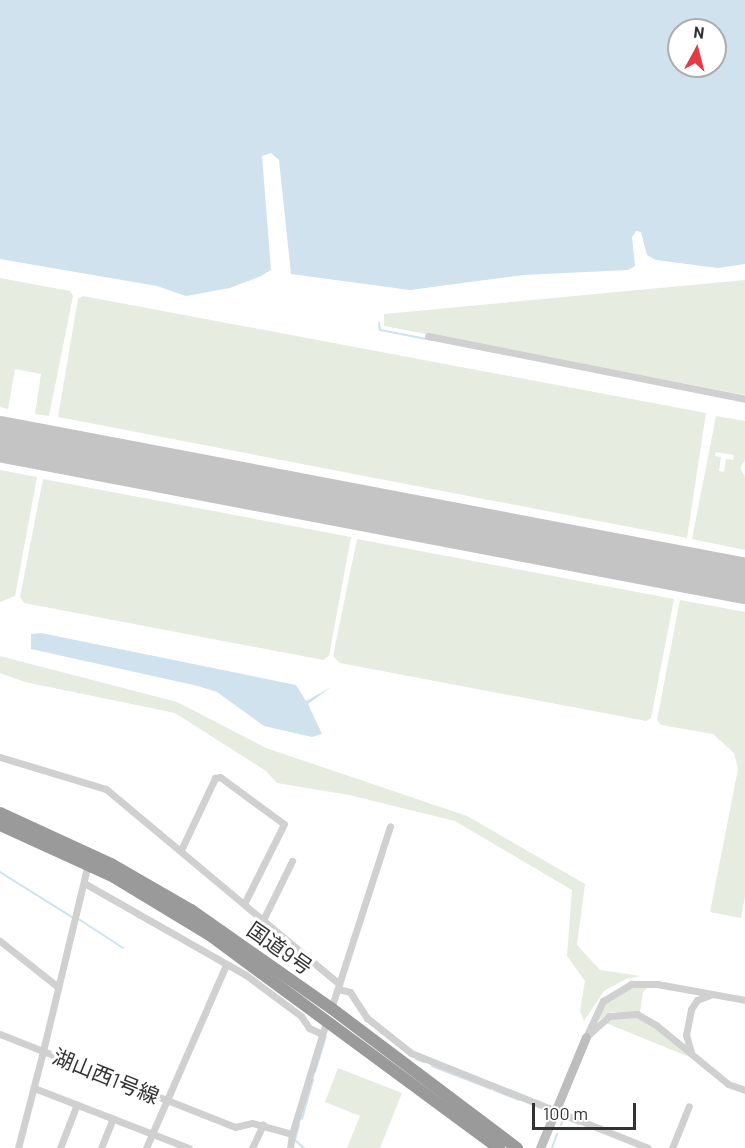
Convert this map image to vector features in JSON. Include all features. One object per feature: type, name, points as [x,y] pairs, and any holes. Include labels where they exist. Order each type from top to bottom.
[{"type":"highway","name":"国道9号","points":[[0,813],[153,888],[517,1148]]},
{"type":"highway","name":"国道9号","points":[[0,825],[88,864],[222,943],[329,1014],[499,1148]]},
{"type":"main road","points":[[540,1148],[586,1037]]},
{"type":"street","points":[[428,336],[745,399]]},
{"type":"street","points":[[0,757],[106,789],[181,850],[338,986],[350,992],[367,1018],[411,1053],[648,1148]]},
{"type":"street","points":[[181,850],[215,778],[220,777],[284,824],[244,904]]},
{"type":"street","points":[[289,1148],[322,1034],[390,826]]},
{"type":"street","points":[[263,920],[292,861]]},
{"type":"street","points":[[0,1034],[43,1051],[88,864]]},
{"type":"street","points":[[84,883],[246,975],[301,1016],[309,1028],[322,1034]]},
{"type":"street","points":[[0,941],[58,987]]},
{"type":"street","points":[[213,957],[222,943]]},
{"type":"street","points":[[146,1148],[226,965]]},
{"type":"street","points":[[586,1037],[601,1005],[622,987],[645,983],[745,1000]]},
{"type":"street","points":[[692,1055],[686,1035],[694,991]]},
{"type":"street","points":[[691,1009],[700,998],[714,994]]},
{"type":"street","points":[[586,1037],[609,1016],[633,1013],[650,1020],[728,1084],[745,1090]]},
{"type":"street","name":"湖山西1号線","points":[[18,1148],[43,1051],[235,1127],[264,1124],[292,1134]]},
{"type":"street","points":[[34,1088],[187,1148]]},
{"type":"street","points":[[60,1148],[77,1104]]},
{"type":"street","points":[[672,1148],[689,1106]]},
{"type":"street","points":[[101,1148],[113,1118]]},
{"type":"street","points":[[252,1148],[264,1124]]},
{"type":"shaded area","points":[[0,278],[70,291],[73,296],[49,416],[35,414],[41,374],[15,369],[8,409],[0,407]]},
{"type":"shaded area","points":[[745,280],[745,395],[384,326],[384,314]]},
{"type":"shaded area","points":[[83,296],[706,413],[687,538],[58,417],[78,299]]},
{"type":"shaded area","points":[[716,416],[745,421],[745,460],[740,468],[745,477],[745,550],[692,539]],"holes":[[[716,452],[734,455],[733,460],[726,459],[724,472],[719,471],[721,457],[715,456]]]},
{"type":"shaded area","points":[[0,470],[37,477],[15,596],[0,602]]},
{"type":"shaded area","points":[[43,479],[351,537],[329,656],[323,660],[24,603],[20,597]]},
{"type":"shaded area","points":[[357,539],[674,599],[651,718],[646,721],[340,663],[333,656]]},
{"type":"shaded area","points":[[680,600],[745,612],[745,896],[741,918],[710,912],[738,769],[734,753],[713,734],[661,725],[657,720]]},
{"type":"shaded area","points":[[0,656],[177,702],[266,748],[467,816],[585,884],[577,945],[600,970],[641,976],[626,979],[604,991],[584,1021],[580,1011],[585,981],[567,956],[572,890],[455,821],[349,795],[277,783],[266,771],[175,713],[25,682],[0,673]]},
{"type":"shaded area","points":[[649,986],[643,992],[640,1012],[611,1012],[595,1023],[605,1002],[630,987]]},
{"type":"shaded area","points":[[632,1016],[646,1021],[689,1057],[606,1023],[616,1017]]},
{"type":"shaded area","points":[[338,1068],[402,1093],[380,1148],[347,1148],[360,1116],[325,1102]]},
{"type":"water","points":[[0,0],[745,0],[745,264],[718,268],[656,260],[647,255],[641,232],[636,231],[632,237],[635,266],[628,270],[524,275],[410,290],[291,274],[279,160],[271,153],[262,156],[271,270],[230,288],[186,296],[157,286],[0,259]]},
{"type":"water","points":[[41,633],[296,685],[306,701],[331,687],[308,704],[322,734],[312,737],[264,726],[217,692],[198,686],[31,649],[31,634]]},
{"type":"waterway","points":[[379,323],[380,330],[432,340]]},
{"type":"waterway","points":[[0,872],[72,917]]},
{"type":"waterway","points":[[77,918],[123,948]]},
{"type":"waterway","points":[[315,1072],[326,1037]]},
{"type":"waterway","points":[[416,1059],[424,1062]]},
{"type":"waterway","points":[[432,1066],[491,1089]]},
{"type":"waterway","points":[[302,1119],[313,1080]]},
{"type":"waterway","points":[[494,1090],[519,1100]]},
{"type":"waterway","points":[[561,1125],[564,1118],[579,1124]]},
{"type":"waterway","points":[[299,1125],[295,1140],[304,1148]]},
{"type":"waterway","points":[[552,1148],[557,1134]]},
{"type":"runway","points":[[0,439],[745,581]]}]
